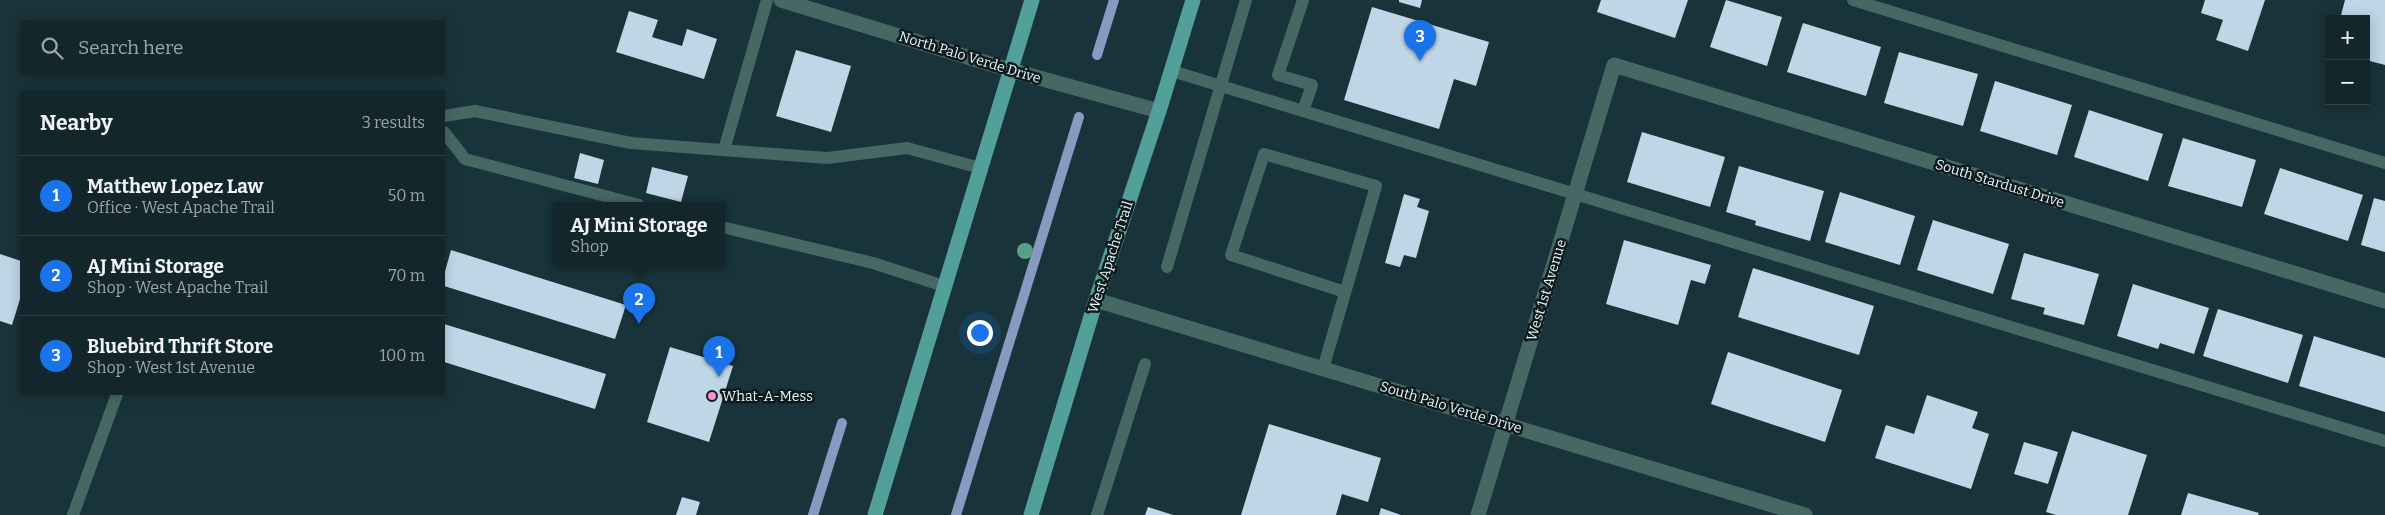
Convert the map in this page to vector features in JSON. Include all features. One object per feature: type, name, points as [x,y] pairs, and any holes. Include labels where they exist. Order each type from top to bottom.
[{"type":"main road","points":[[875,515],[1032,0]]},
{"type":"main road","name":"West Apache Trail","points":[[1031,515],[1096,300],[1172,71],[1193,0]]},
{"type":"street","name":"North Palo Verde Drive","points":[[781,0],[1010,70],[1159,111]]},
{"type":"street","name":"West 1st Avenue","points":[[1478,515],[1614,65]]},
{"type":"street","name":"South Stardust Drive","points":[[1614,65],[2385,301]]},
{"type":"street","name":"South Palo Verde Drive","points":[[1096,300],[1805,515]]},
{"type":"lane","points":[[724,150],[766,0]]},
{"type":"lane","points":[[1167,267],[1246,0]]},
{"type":"lane","points":[[1303,0],[1278,75],[1312,85],[1303,111]]},
{"type":"lane","points":[[1853,0],[2385,163]]},
{"type":"lane","points":[[1172,71],[2385,441]]},
{"type":"lane","points":[[445,116],[475,111],[631,143],[827,158],[907,148],[980,168]]},
{"type":"lane","points":[[445,133],[465,159],[628,202]]},
{"type":"lane","points":[[1323,369],[1376,186],[1264,154],[1231,255],[1345,292]]},
{"type":"lane","points":[[725,228],[873,264],[944,286]]},
{"type":"lane","points":[[1097,515],[1145,364]]},
{"type":"lane","points":[[73,515],[116,395]]},
{"type":"building","points":[[1399,0],[1422,0],[1420,8],[1399,2]]},
{"type":"building","points":[[1601,0],[1688,0],[1675,38],[1597,12]]},
{"type":"building","points":[[1726,0],[1782,17],[1767,66],[1710,47]]},
{"type":"building","points":[[2205,0],[2265,0],[2248,51],[2216,40],[2223,20],[2201,13]]},
{"type":"building","points":[[2345,0],[2385,0],[2385,65],[2370,61],[2370,15],[2341,15]]},
{"type":"building","points":[[1372,7],[1489,42],[1476,86],[1454,79],[1439,129],[1344,100]]},
{"type":"building","points":[[629,11],[658,20],[652,37],[682,46],[687,29],[717,39],[704,79],[616,52]]},
{"type":"building","points":[[1803,23],[1881,47],[1866,96],[1787,72]]},
{"type":"building","points":[[796,50],[851,66],[831,132],[776,116]]},
{"type":"building","points":[[1899,52],[1978,74],[1963,126],[1884,103]]},
{"type":"building","points":[[1995,81],[2072,105],[2057,155],[1980,131]]},
{"type":"building","points":[[2089,110],[2163,134],[2148,181],[2074,157]]},
{"type":"building","points":[[1642,132],[1725,157],[1710,207],[1627,182]]},
{"type":"building","points":[[2183,138],[2256,160],[2242,207],[2168,186]]},
{"type":"building","points":[[580,153],[604,160],[598,184],[574,178]]},
{"type":"building","points":[[1739,166],[1824,191],[1810,241],[1755,225],[1756,221],[1726,212]]},
{"type":"building","points":[[652,167],[688,176],[681,202],[646,193]]},
{"type":"building","points":[[2280,168],[2363,195],[2348,241],[2264,214]]},
{"type":"building","points":[[1840,192],[1915,216],[1900,265],[1825,242]]},
{"type":"building","points":[[1404,194],[1420,199],[1417,207],[1429,211],[1416,258],[1404,255],[1400,267],[1385,263]]},
{"type":"building","points":[[2374,198],[2385,201],[2385,252],[2361,245]]},
{"type":"building","points":[[1933,220],[2009,244],[1993,294],[1917,270]]},
{"type":"building","points":[[1624,240],[1711,265],[1705,284],[1691,280],[1678,325],[1606,304]]},
{"type":"building","points":[[451,250],[626,305],[615,339],[445,286],[445,271]]},
{"type":"building","points":[[2024,253],[2099,274],[2084,325],[2043,314],[2045,308],[2011,299]]},
{"type":"building","points":[[0,254],[20,261],[20,299],[12,325],[0,321]]},
{"type":"building","points":[[1753,268],[1874,306],[1859,355],[1738,317]]},
{"type":"building","points":[[2133,284],[2209,308],[2194,354],[2160,343],[2158,349],[2117,336]]},
{"type":"building","points":[[2218,309],[2303,335],[2288,383],[2203,356]]},
{"type":"building","points":[[445,324],[606,374],[595,409],[445,362]]},
{"type":"building","points":[[2314,336],[2385,358],[2385,412],[2299,386]]},
{"type":"building","points":[[670,347],[733,366],[709,442],[647,422]]},
{"type":"building","points":[[1728,352],[1842,390],[1825,442],[1711,404]]},
{"type":"building","points":[[1927,395],[1978,412],[1972,428],[1989,434],[1971,489],[1875,458],[1886,425],[1914,434]]},
{"type":"building","points":[[1269,424],[1381,458],[1368,502],[1342,494],[1336,515],[1241,515]]},
{"type":"building","points":[[2072,431],[2147,455],[2128,515],[2056,515],[2046,512]]},
{"type":"building","points":[[2024,442],[2058,452],[2048,484],[2014,474]]},
{"type":"building","points":[[2188,493],[2259,513],[2258,515],[2181,515]]},
{"type":"building","points":[[682,497],[700,502],[696,515],[676,515]]},
{"type":"building","points":[[1148,507],[1173,515],[1145,515]]},
{"type":"building","points":[[1381,508],[1401,515],[1379,515]]},
{"type":"waterway","points":[[1097,55],[1114,0]]},
{"type":"waterway","points":[[956,515],[1079,117]]},
{"type":"waterway","points":[[813,515],[842,423]]},
{"type":"place","name":"Bluebird Thrift Store","points":[[1420,61]]},
{"type":"place","name":"AJ Mini Storage","points":[[639,324]]},
{"type":"place","name":"Matthew Lopez Law","points":[[719,377]]},
{"type":"place","name":"What-A-Mess","points":[[712,396]]}]
